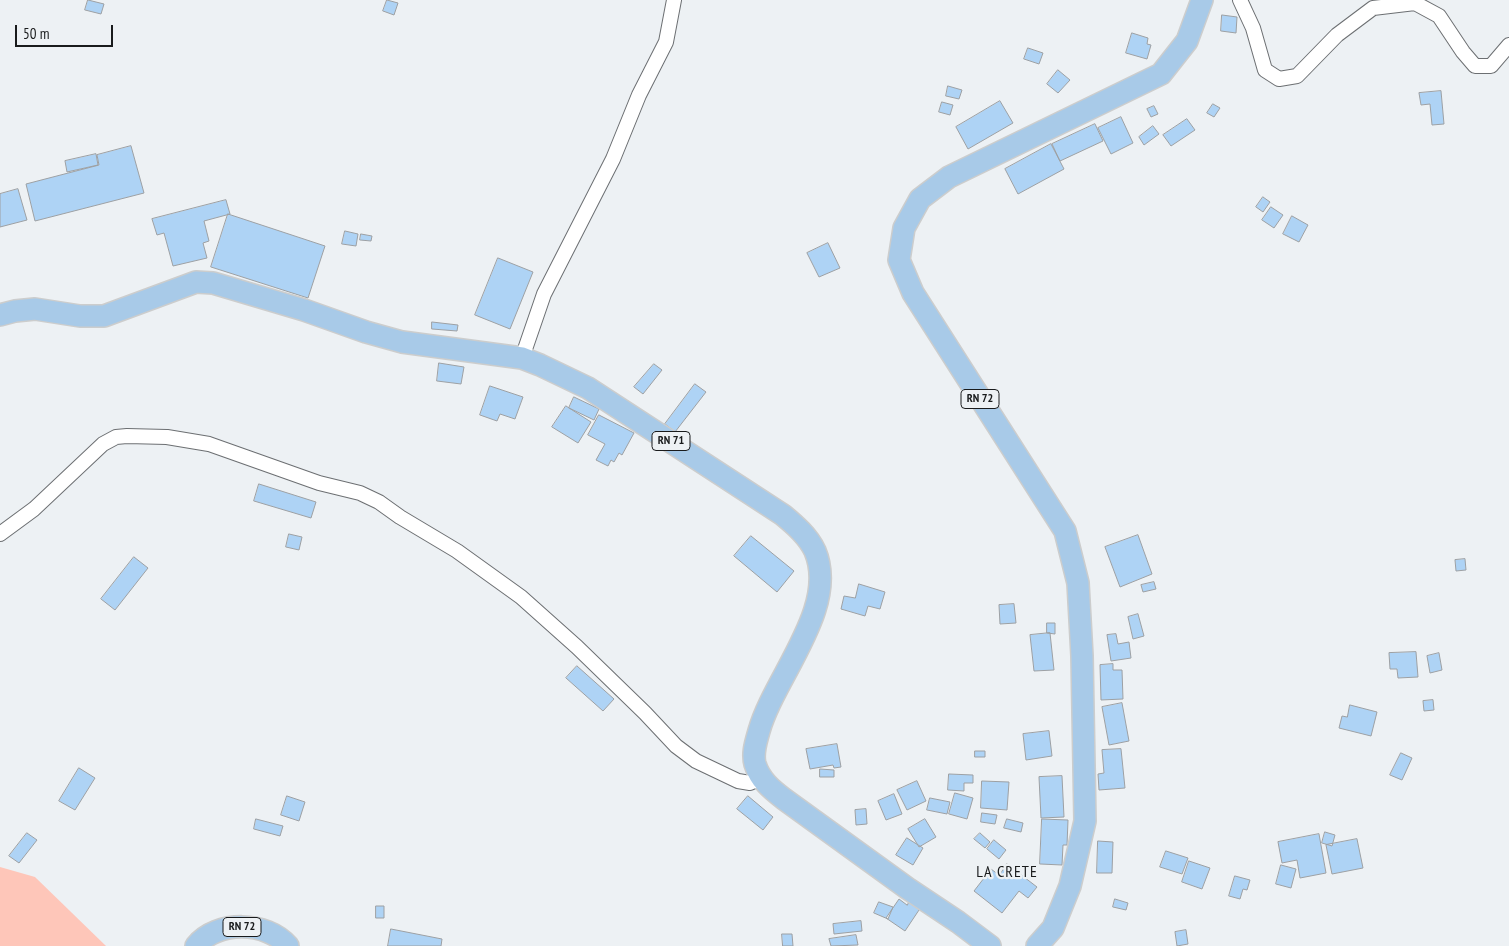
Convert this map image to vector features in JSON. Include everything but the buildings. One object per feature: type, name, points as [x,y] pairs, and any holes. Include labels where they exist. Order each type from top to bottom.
[{"type":"main road","name":"RN 72","points":[[1037,946],[1052,928],[1070,886],[1085,821],[1082,656],[1078,583],[1065,531],[914,293],[900,260],[904,228],[920,199],[949,176],[1161,74],[1188,41],[1202,0]]},
{"type":"main road","name":"RN 71","points":[[0,315],[15,311],[35,310],[80,316],[104,316],[196,282],[213,283],[402,342],[522,358],[588,388],[783,514],[804,533],[815,551],[821,582],[818,602],[810,624],[762,718],[754,755],[761,778]]},
{"type":"main road","points":[[761,778],[771,789],[791,804],[990,946]]},
{"type":"main road","name":"RN 72","points":[[196,946],[214,933],[237,926],[260,928],[284,941],[288,946]]},
{"type":"street","points":[[522,358],[544,294],[613,159],[639,95],[666,42],[674,0]]},
{"type":"street","points":[[1240,0],[1253,28],[1265,70],[1279,79],[1297,76],[1337,34],[1374,8],[1415,4],[1439,16],[1462,52],[1475,66],[1490,66],[1509,45]]},
{"type":"street","points":[[0,534],[34,509],[103,444],[116,437],[167,437],[209,444],[319,483],[360,493],[379,502],[400,517],[457,551],[521,597],[578,647],[676,746],[690,756],[738,781],[750,783],[761,778]]},
{"type":"shaded area","points":[[0,867],[35,877],[106,946],[0,946]]},
{"type":"district","name":"LA CRETE","points":[[1007,872]]}]
